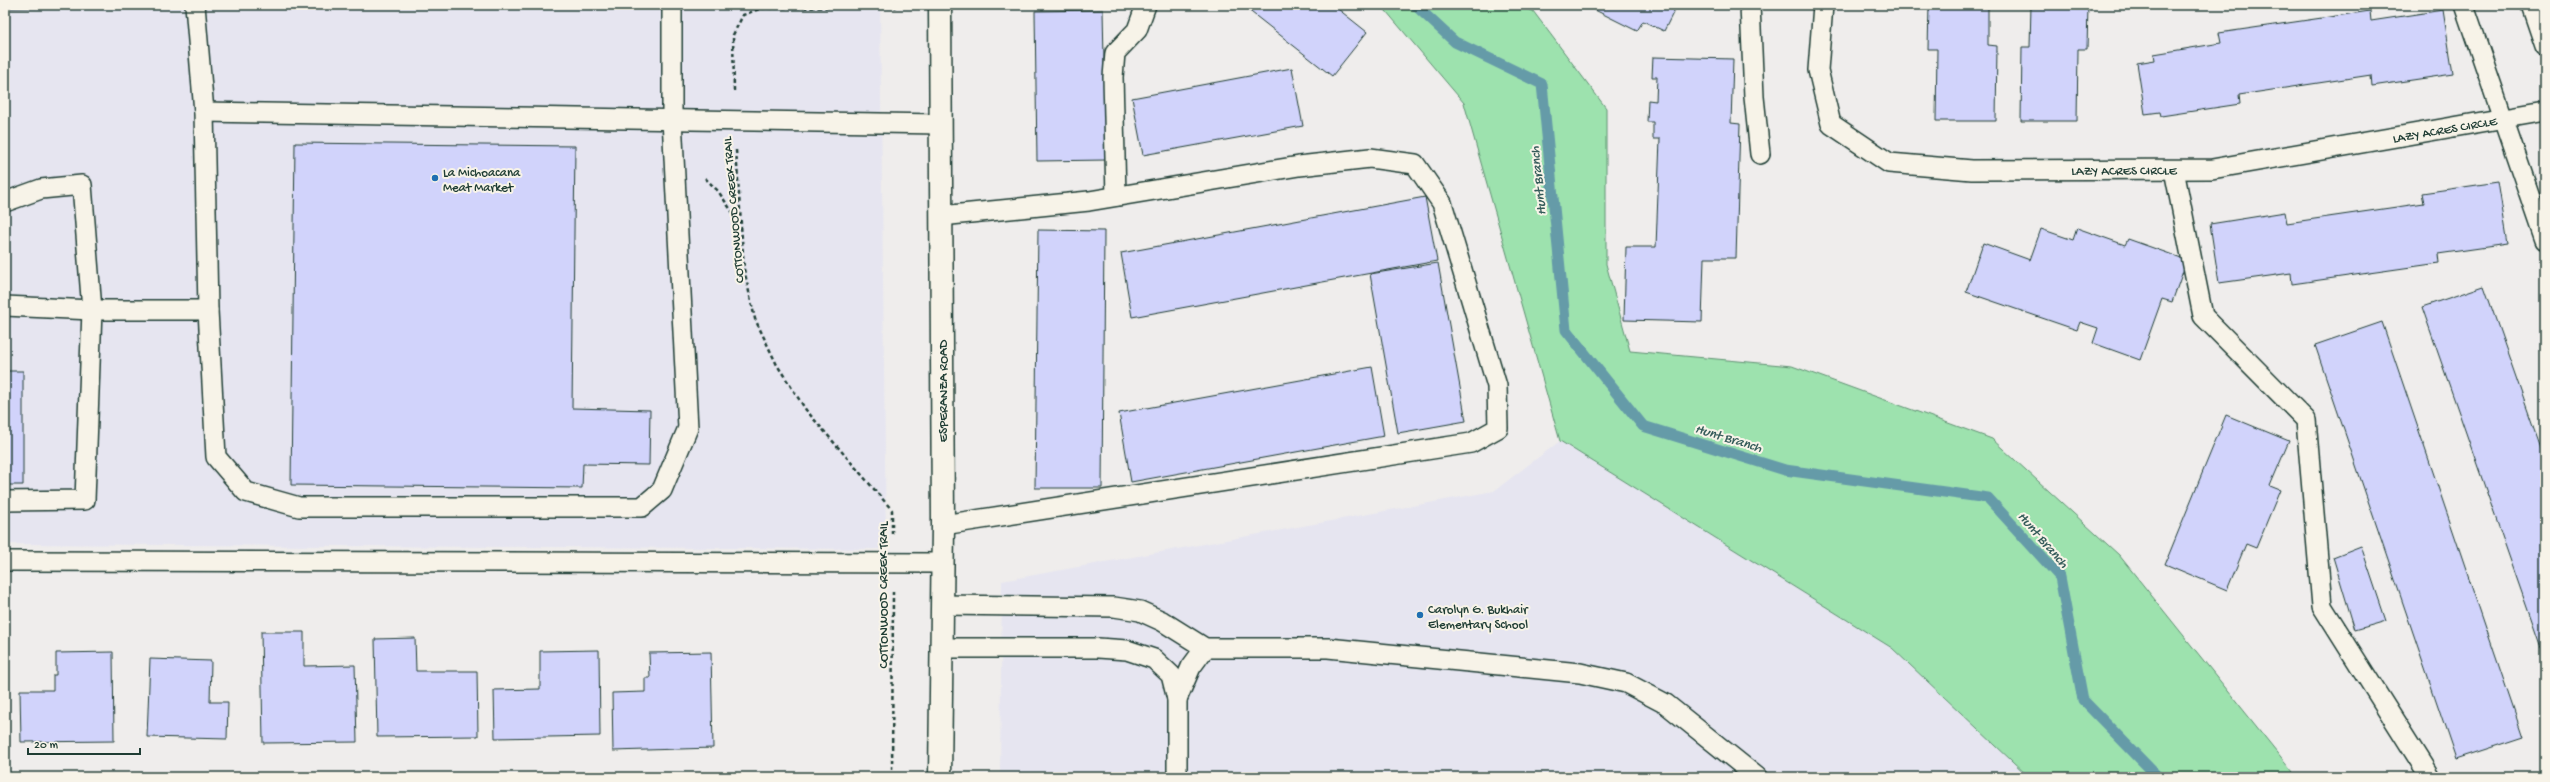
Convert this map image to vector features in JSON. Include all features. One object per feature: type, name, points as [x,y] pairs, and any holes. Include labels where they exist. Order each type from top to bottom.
[{"type":"street","name":"ESPERANZA ROAD","points":[[940,5],[943,525],[940,777]]},
{"type":"lane","points":[[195,5],[204,112],[208,310],[216,457],[246,492],[299,507],[642,507],[662,490],[688,428],[672,119],[672,5]]},
{"type":"lane","points":[[1116,196],[1113,77],[1115,53],[1137,30],[1146,5]]},
{"type":"lane","points":[[1750,5],[1752,81],[1760,154]]},
{"type":"lane","name":"LAZY ACRES CIRCLE","points":[[1823,5],[1818,70],[1831,124],[1889,163],[1972,170],[2212,169],[2545,111]]},
{"type":"lane","points":[[2464,5],[2545,240]]},
{"type":"lane","points":[[2531,5],[2545,46]]},
{"type":"lane","points":[[204,112],[940,124]]},
{"type":"lane","points":[[941,216],[1089,201],[1299,166],[1370,158],[1415,164],[1442,202],[1497,386],[1498,428],[1471,442],[943,525]]},
{"type":"lane","points":[[2174,170],[2203,316],[2306,420],[2322,606],[2430,777]]},
{"type":"lane","points":[[5,202],[41,190],[82,185],[92,310],[85,500],[5,501]]},
{"type":"lane","points":[[5,306],[92,310],[208,310]]},
{"type":"lane","points":[[5,561],[942,564]]},
{"type":"lane","points":[[942,605],[1114,607],[1140,611],[1162,621],[1205,648],[1328,648],[1580,673],[1626,683],[1666,704],[1757,777]]},
{"type":"lane","points":[[942,648],[1098,648],[1127,650],[1154,659],[1171,675],[1177,699],[1177,777]]},
{"type":"lane","points":[[1177,699],[1191,667],[1205,648]]},
{"type":"path","name":"COTTONWOOD CREEK TRAIL","points":[[892,777],[892,510],[806,410],[777,365],[755,319],[744,269],[740,224],[733,35],[743,15],[762,8],[896,6]]},
{"type":"path","points":[[674,153],[701,174],[718,191],[740,224]]},
{"type":"shaded area","points":[[5,5],[880,5],[886,549],[5,544]]},
{"type":"shaded area","name":"Carolyn G. Bukhair Elementary School","points":[[1560,441],[1892,648],[2029,777],[1000,777],[1002,581],[1494,491]]},
{"type":"green space","points":[[1379,5],[1512,5],[1533,11],[1606,108],[1606,264],[1630,351],[1792,366],[1992,439],[2119,555],[2297,777],[2029,777],[1892,648],[1560,441],[1464,103],[1386,11]]},
{"type":"building","points":[[5,5],[98,5],[98,7],[5,8]]},
{"type":"building","points":[[1242,5],[1333,5],[1367,32],[1332,76]]},
{"type":"building","points":[[1585,5],[1677,5],[1664,31],[1643,21],[1637,31]]},
{"type":"building","points":[[1929,5],[1988,5],[1988,45],[1997,46],[1996,121],[1936,121],[1937,49],[1928,49]]},
{"type":"building","points":[[2031,5],[2088,5],[2087,49],[2078,49],[2077,121],[2021,121],[2022,47],[2030,47]]},
{"type":"building","points":[[1103,10],[1106,160],[1037,161],[1035,11]]},
{"type":"building","points":[[2443,10],[2453,74],[2372,86],[2371,75],[2239,95],[2240,104],[2161,116],[2160,112],[2145,114],[2137,63],[2155,60],[2154,54],[2221,43],[2219,33],[2370,11],[2371,21]]},
{"type":"building","points":[[1653,57],[1733,59],[1731,123],[1740,124],[1736,258],[1704,258],[1702,322],[1624,320],[1626,247],[1656,247],[1660,139],[1653,139],[1653,122],[1647,122],[1648,100],[1656,101],[1657,77],[1652,77]]},
{"type":"building","points":[[1292,68],[1303,126],[1143,155],[1132,98]]},
{"type":"building","points":[[295,143],[575,146],[572,408],[650,410],[649,465],[583,464],[582,488],[291,485]]},
{"type":"building","points":[[2498,182],[2508,244],[2438,254],[2439,263],[2292,284],[2291,273],[2219,283],[2210,224],[2285,212],[2287,223],[2424,203],[2422,193]]},
{"type":"building","points":[[1425,197],[1437,261],[1132,317],[1121,253]]},
{"type":"building","points":[[2077,228],[2125,245],[2128,239],[2187,260],[2172,302],[2162,299],[2140,360],[2093,343],[2098,328],[2080,322],[2077,330],[1966,292],[1983,243],[2030,260],[2041,229],[2073,240]]},
{"type":"building","points":[[1038,230],[1104,231],[1102,488],[1035,488]]},
{"type":"building","points":[[1438,263],[1466,421],[1398,433],[1370,274]]},
{"type":"building","points":[[2484,286],[2545,460],[2545,659],[2422,307]]},
{"type":"building","points":[[2382,322],[2523,737],[2456,759],[2315,345]]},
{"type":"building","points":[[1372,367],[1384,436],[1131,482],[1119,413]]},
{"type":"building","points":[[5,371],[23,371],[23,485],[5,485]]},
{"type":"building","points":[[2226,415],[2289,441],[2270,486],[2280,490],[2256,548],[2246,544],[2227,590],[2165,564]]},
{"type":"building","points":[[2361,546],[2386,621],[2355,630],[2333,557]]},
{"type":"building","points":[[261,632],[304,632],[304,666],[355,665],[357,742],[263,743]]},
{"type":"building","points":[[415,638],[416,671],[477,671],[478,736],[377,737],[375,639]]},
{"type":"building","points":[[599,650],[600,736],[495,738],[494,690],[540,689],[540,651]]},
{"type":"building","points":[[113,652],[114,741],[21,742],[20,690],[53,690],[53,675],[56,675],[56,653]]},
{"type":"building","points":[[711,652],[713,748],[613,751],[612,693],[645,692],[645,678],[650,678],[649,653]]},
{"type":"building","points":[[150,659],[211,661],[210,702],[228,702],[227,739],[147,737]]},
{"type":"waterway","name":"Hunt Branch","points":[[1415,5],[1455,42],[1542,84],[1566,330],[1643,426],[1785,470],[1988,498],[2060,577],[2083,700],[2158,777]]},
{"type":"place","name":"La Michoacana Meat Market","points":[[435,178]]},
{"type":"place","name":"Carolyn G. Bukhair Elementary School","points":[[1420,615]]}]
